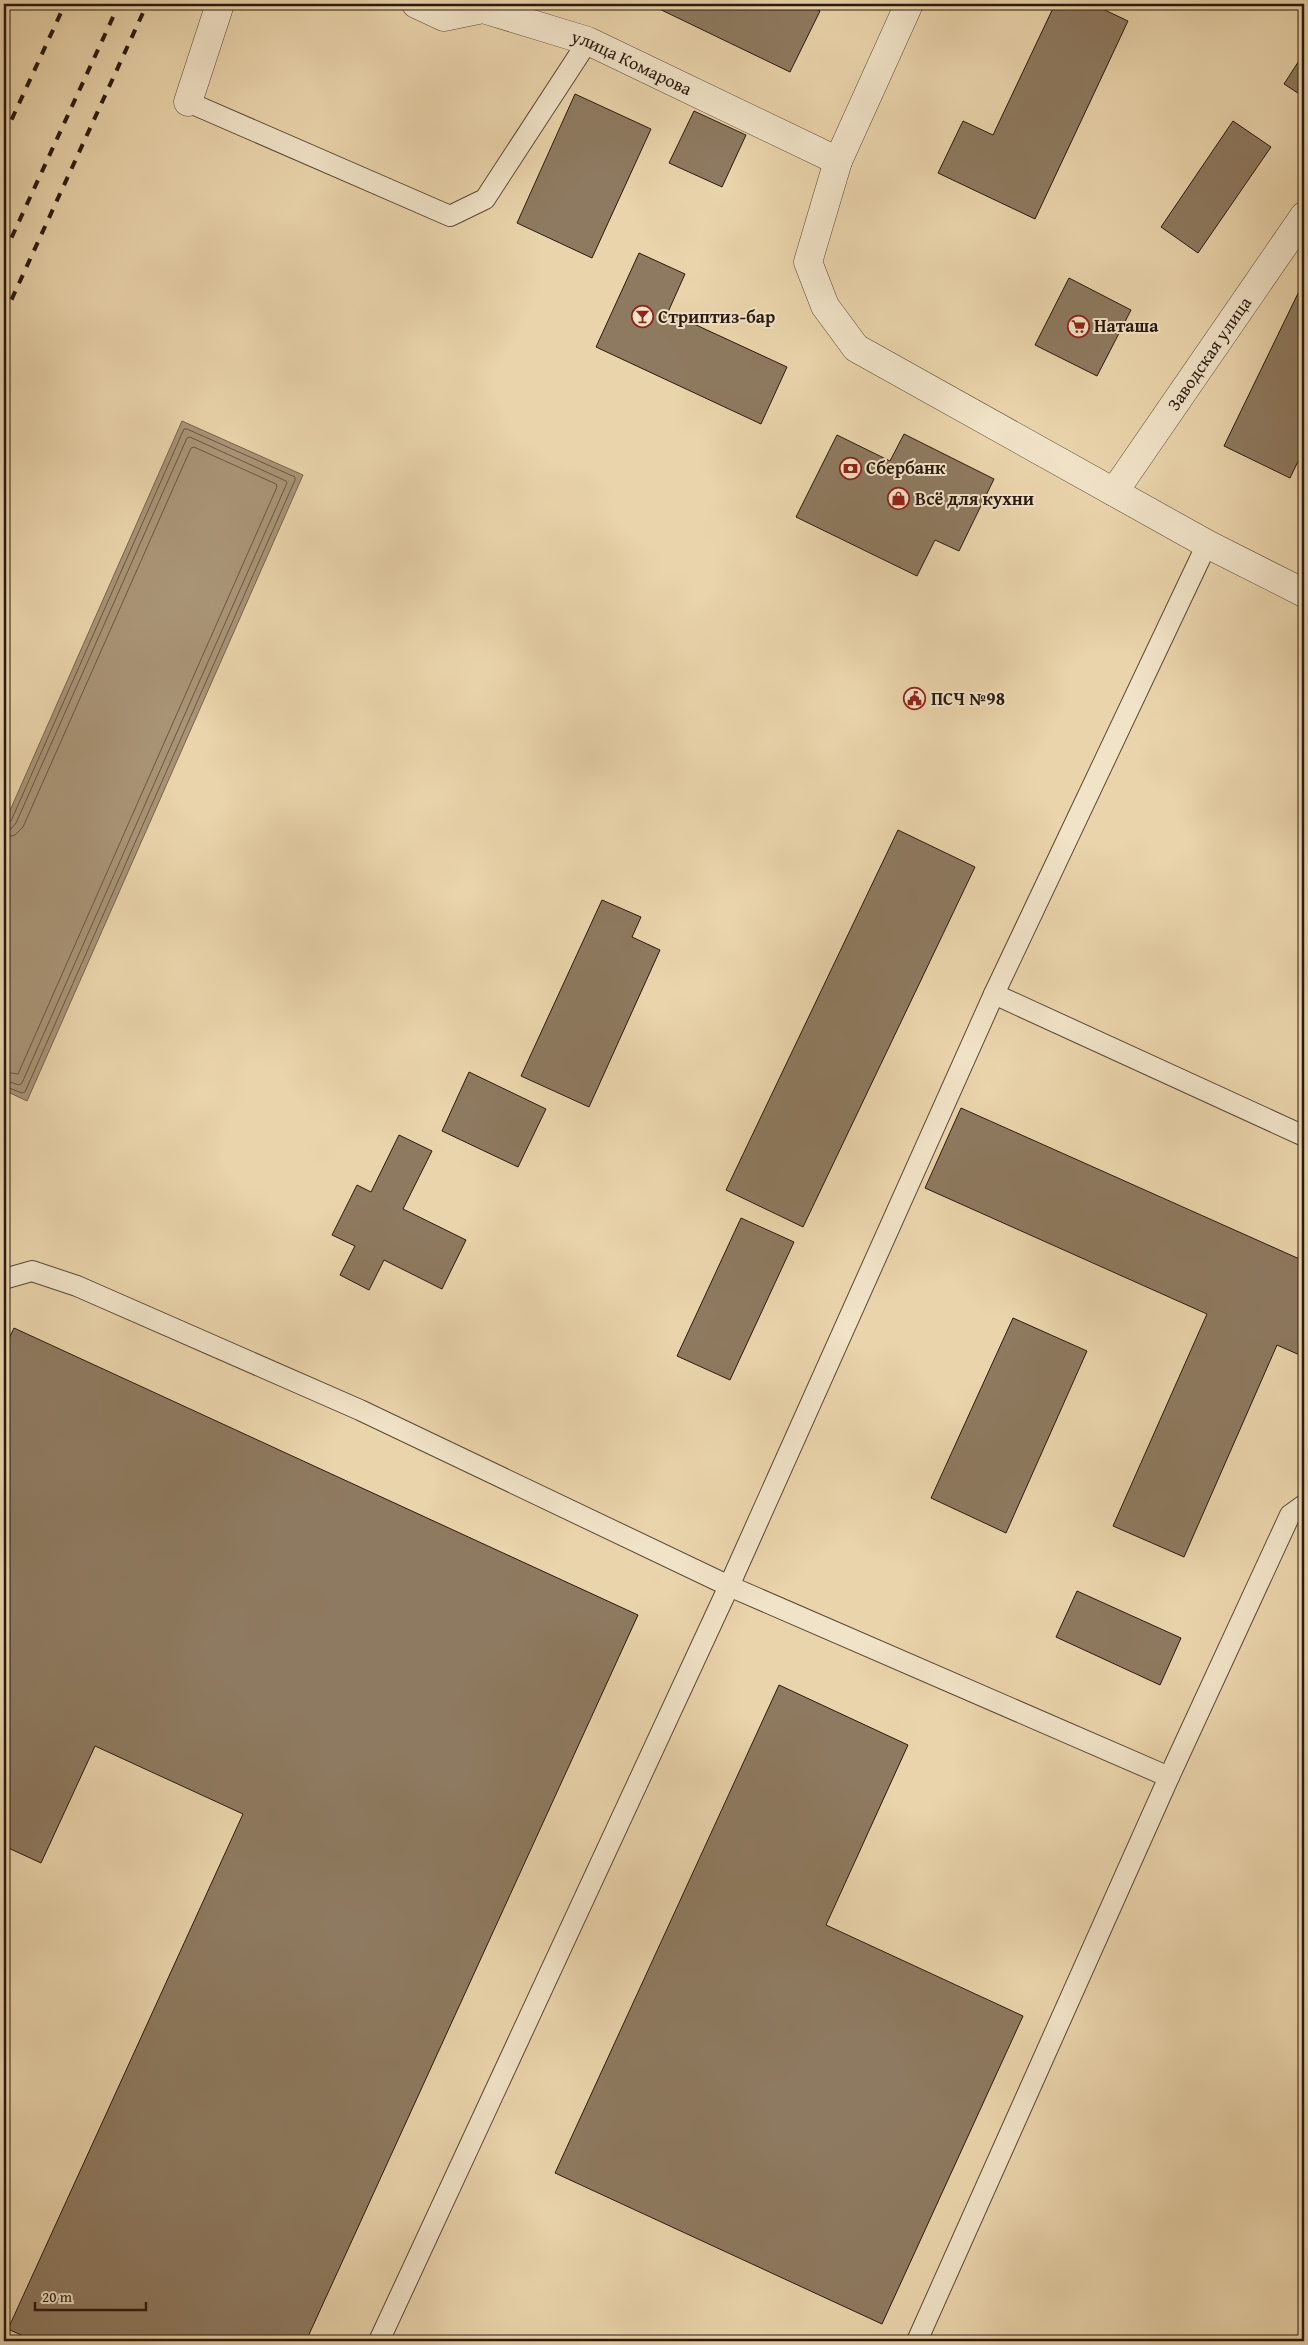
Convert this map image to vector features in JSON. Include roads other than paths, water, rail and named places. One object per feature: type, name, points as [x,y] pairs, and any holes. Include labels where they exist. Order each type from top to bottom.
[{"type":"street","points":[[188,102],[220,4]]},
{"type":"street","name":"улица Комарова","points":[[416,4],[444,18],[483,9],[588,41],[838,162]]},
{"type":"street","points":[[909,4],[838,162],[808,262],[825,306],[856,348],[1207,544],[1304,593]]},
{"type":"street","name":"Заводская улица","points":[[1114,492],[1304,216]]},
{"type":"lane","points":[[188,102],[450,216],[485,199],[588,41]]},
{"type":"lane","points":[[379,2341],[729,1586],[994,994],[1207,544]]},
{"type":"lane","points":[[994,994],[1304,1136]]},
{"type":"lane","points":[[4,1279],[32,1271],[77,1286],[360,1410],[729,1586],[1169,1777]]},
{"type":"lane","points":[[917,2341],[1169,1777],[1290,1514],[1304,1505]]},
{"type":"water","points":[[182,421],[303,475],[27,1101],[4,1090],[4,824]]},
{"type":"railway","points":[[4,136],[65,4]]},
{"type":"railway","points":[[4,254],[119,4]]},
{"type":"railway","points":[[4,316],[147,4]]},
{"type":"place","name":"Стриптиз-бар","points":[[642,317]]},
{"type":"place","name":"Наташа","points":[[1078,326]]},
{"type":"place","name":"Сбербанк","points":[[850,468]]},
{"type":"place","name":"Всё для кухни","points":[[899,499]]},
{"type":"place","name":"ПСЧ №98","points":[[915,699]]}]
